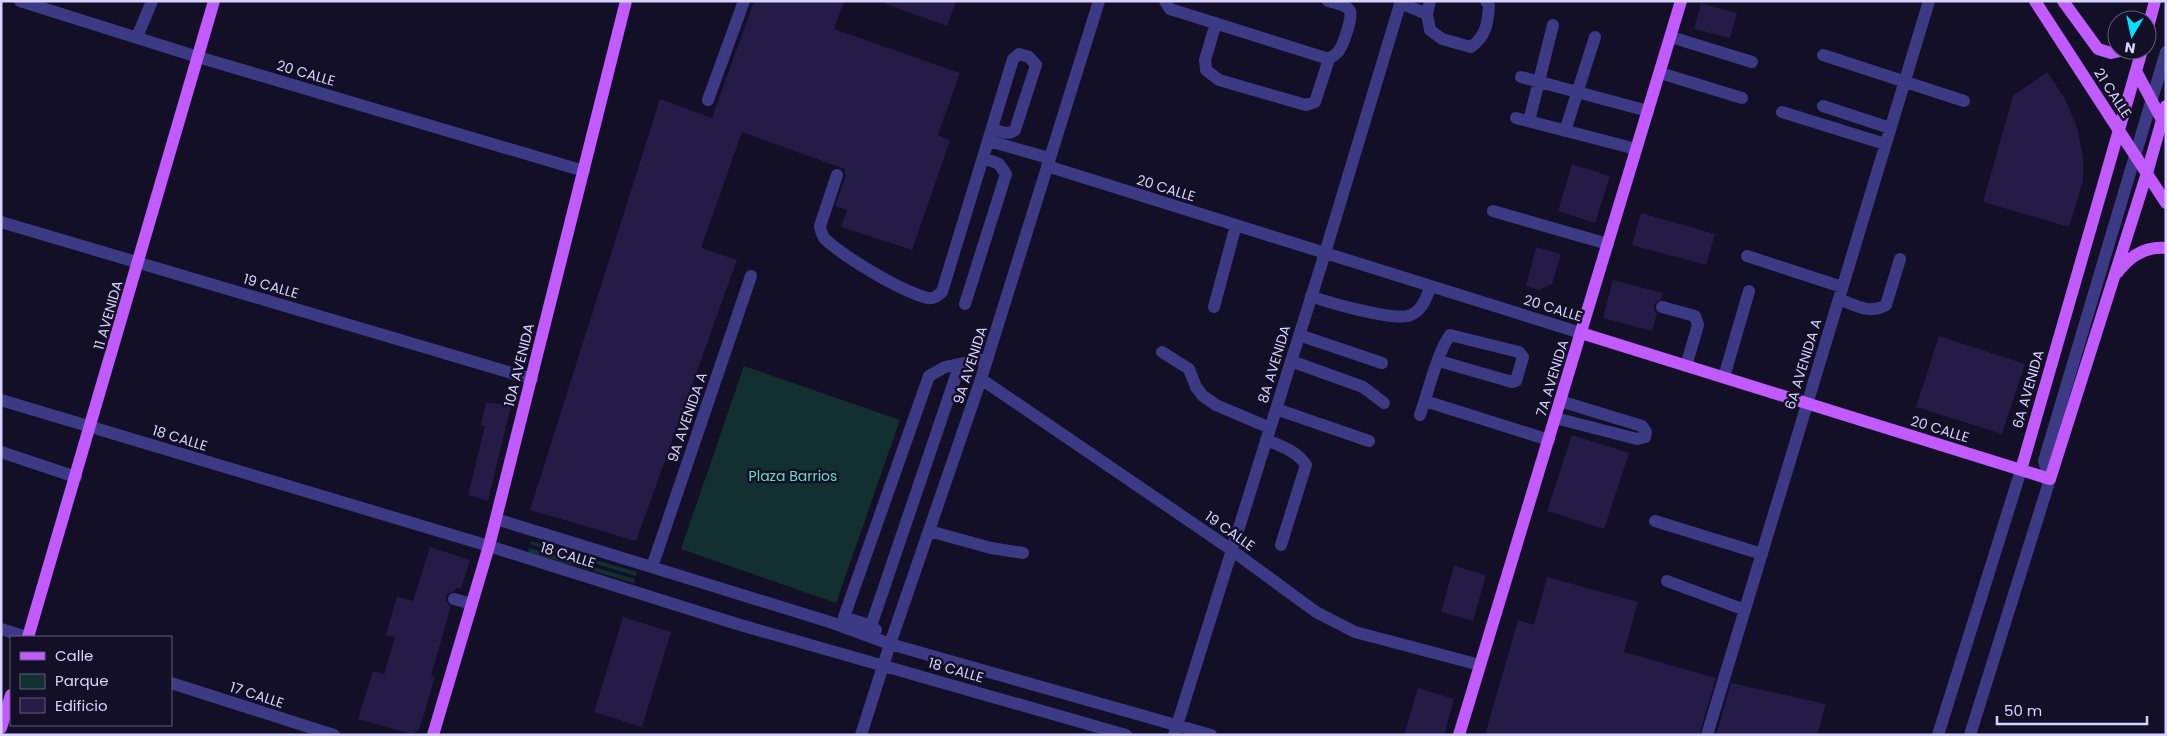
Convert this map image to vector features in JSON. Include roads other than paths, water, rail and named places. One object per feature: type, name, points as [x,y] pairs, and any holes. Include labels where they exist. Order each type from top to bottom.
[{"type":"main road","name":"11 AVENIDA","points":[[28,636],[91,428],[214,1]]},
{"type":"main road","name":"10A AVENIDA","points":[[434,735],[489,546],[626,1]]},
{"type":"main road","name":"7A AVENIDA","points":[[1459,735],[1681,1]]},
{"type":"main road","name":"21 CALLE","points":[[2035,1],[2166,203]]},
{"type":"main road","name":"21 CALLE","points":[[2064,1],[2098,49],[2107,52]]},
{"type":"main road","name":"6A AVENIDA","points":[[2020,470],[2139,60]]},
{"type":"main road","name":"21 CALLE","points":[[2136,71],[2164,124]]},
{"type":"main road","points":[[2050,479],[2164,124],[2166,106]]},
{"type":"main road","points":[[2114,276],[2125,262],[2137,253],[2148,249],[2166,248]]},
{"type":"main road","name":"20 CALLE","points":[[1581,333],[2050,479]]},
{"type":"main road","points":[[1,728],[10,698]]},
{"type":"street","name":"20 CALLE","points":[[20,1],[198,57],[584,171]]},
{"type":"street","points":[[137,37],[152,1]]},
{"type":"street","points":[[708,100],[744,1]]},
{"type":"street","name":"9A AVENIDA","points":[[862,735],[890,644],[988,358],[1099,1]]},
{"type":"street","points":[[1165,1],[1170,9],[1329,58],[1337,54],[1342,46],[1351,16],[1350,11],[1344,6],[1328,1]]},
{"type":"street","points":[[1400,2],[1428,7],[1430,30],[1442,39],[1472,47],[1480,40],[1488,24],[1489,6],[1486,1]]},
{"type":"street","name":"6A AVENIDA A","points":[[1707,735],[1929,1]]},
{"type":"street","name":"8A AVENIDA","points":[[1176,730],[1325,253],[1400,2]]},
{"type":"street","points":[[1216,24],[1205,60],[1206,70],[1219,80],[1306,105],[1315,102],[1329,58]]},
{"type":"street","points":[[1529,121],[1553,25]]},
{"type":"street","points":[[1566,131],[1595,37]]},
{"type":"street","points":[[1670,37],[1752,62]]},
{"type":"street","points":[[1970,735],[2050,479],[2044,461],[2166,52]]},
{"type":"street","points":[[838,175],[820,226],[825,239],[861,265],[903,288],[929,298],[935,297],[942,292],[1013,58],[1019,54],[1029,57],[1036,65],[1015,130],[1012,133],[991,135]]},
{"type":"street","points":[[1823,55],[1964,101]]},
{"type":"street","points":[[1660,73],[1742,98]]},
{"type":"street","points":[[1521,77],[1648,111]]},
{"type":"street","points":[[1823,106],[1890,128]]},
{"type":"street","points":[[1782,112],[1885,144]]},
{"type":"street","points":[[1516,118],[1636,149]]},
{"type":"street","name":"20 CALLE","points":[[991,135],[1048,162],[1236,225],[1581,333]]},
{"type":"street","points":[[965,304],[1006,174],[999,164],[984,158]]},
{"type":"street","points":[[1493,212],[1608,244]]},
{"type":"street","name":"19 CALLE","points":[[1,222],[532,378]]},
{"type":"street","points":[[1214,307],[1236,225]]},
{"type":"street","points":[[1747,256],[1840,293],[1872,310],[1877,310],[1886,305],[1900,258]]},
{"type":"street","name":"9A AVENIDA A","points":[[652,567],[751,276]]},
{"type":"street","points":[[1311,296],[1387,314],[1407,316],[1417,311],[1424,304],[1431,286]]},
{"type":"street","points":[[1724,377],[1749,291]]},
{"type":"street","points":[[1662,308],[1695,316],[1698,325],[1686,366]]},
{"type":"street","points":[[1299,334],[1382,363]]},
{"type":"street","points":[[1420,415],[1446,341],[1450,335],[1519,352],[1523,357],[1519,377],[1516,381],[1512,382],[1439,361]]},
{"type":"street","points":[[1162,352],[1189,368],[1196,387],[1203,396],[1268,434],[1301,457],[1306,465],[1281,545]]},
{"type":"street","points":[[890,644],[871,626],[844,617],[929,376],[945,367],[988,358]]},
{"type":"street","points":[[1291,361],[1363,387],[1384,403]]},
{"type":"street","points":[[871,626],[960,364]]},
{"type":"street","name":"19 CALLE","points":[[981,379],[1232,551],[1316,612],[1355,632],[1480,665]]},
{"type":"street","name":"18 CALLE","points":[[1,400],[489,546],[737,624],[1126,735]]},
{"type":"street","points":[[1555,418],[1637,440],[1645,437],[1646,432],[1642,426],[1560,401]]},
{"type":"street","points":[[1425,402],[1548,440]]},
{"type":"street","points":[[1276,410],[1369,441]]},
{"type":"street","points":[[1,452],[76,477]]},
{"type":"street","name":"6A AVENIDA","points":[[1938,735],[2020,470]]},
{"type":"street","name":"18 CALLE","points":[[496,519],[833,623],[890,644],[1176,730],[1211,735]]},
{"type":"street","points":[[1655,521],[1762,554]]},
{"type":"street","points":[[930,531],[991,548],[1023,553]]},
{"type":"street","points":[[1667,581],[1744,610]]},
{"type":"street","points":[[454,599],[472,604]]},
{"type":"street","points":[[1,629],[25,636]]},
{"type":"street","name":"17 CALLE","points":[[172,683],[334,735]]},
{"type":"park label","name":"Plaza Barrios","points":[[793,476]]}]
